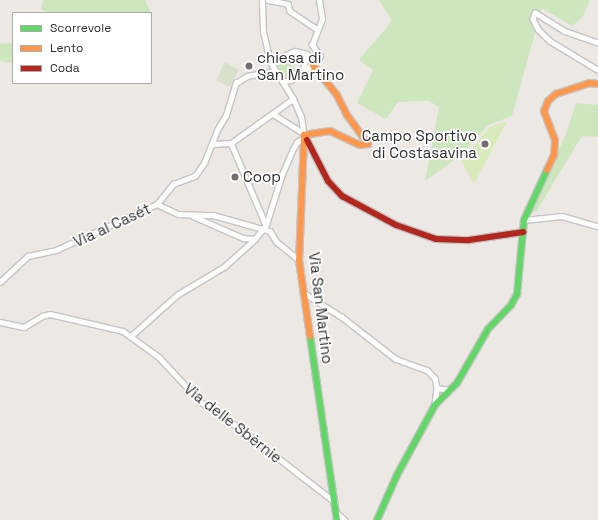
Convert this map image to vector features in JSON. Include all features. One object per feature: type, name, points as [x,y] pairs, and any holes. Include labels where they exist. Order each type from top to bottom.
[{"type":"street","name":"Via San Martino","points":[[262,0],[263,32],[270,62],[284,82],[293,99],[301,117],[304,135],[299,260],[337,520]]},
{"type":"street","points":[[268,0],[288,4],[290,11],[317,29]]},
{"type":"street","points":[[284,82],[292,80],[313,64],[320,56],[312,45],[322,19],[319,0]]},
{"type":"street","points":[[598,44],[564,31],[535,13],[533,19],[538,29],[550,41],[598,70]]},
{"type":"street","points":[[270,62],[294,51],[307,54],[303,71]]},
{"type":"street","points":[[131,336],[177,295],[225,266],[263,230],[292,150],[296,142],[304,135],[330,131],[360,145],[368,144],[347,115],[337,95],[313,64]]},
{"type":"street","name":"Via al Casét","points":[[0,282],[28,256],[56,250],[157,204],[173,184],[195,176],[204,164],[213,144],[236,83],[247,76],[275,71]]},
{"type":"street","points":[[377,520],[397,475],[435,405],[469,366],[488,329],[514,299],[524,220],[554,155],[555,140],[544,111],[548,101],[556,94],[589,83],[598,84]]},
{"type":"street","points":[[213,144],[230,143],[293,99]]},
{"type":"street","points":[[273,114],[304,135],[328,181],[342,196],[396,225],[436,239],[469,240],[523,232]]},
{"type":"street","points":[[230,143],[266,225]]},
{"type":"street","points":[[157,204],[171,212],[213,215],[270,231],[277,242],[299,260]]},
{"type":"street","points":[[188,214],[243,238],[255,239]]},
{"type":"street","points":[[524,220],[562,216],[598,226]]},
{"type":"street","points":[[304,292],[342,317],[396,359],[427,370],[435,378],[437,388],[435,405]]},
{"type":"street","name":"Via delle Sbèrnie","points":[[0,322],[24,327],[42,316],[64,315],[123,331],[159,357],[201,402],[241,428],[335,502]]},
{"type":"street","points":[[437,388],[449,390]]},
{"type":"street","points":[[336,512],[345,520]]},
{"type":"green space","points":[[43,0],[145,0],[150,10],[149,12],[49,12],[41,10]]},
{"type":"green space","points":[[379,0],[590,0],[583,16],[572,26],[542,8],[512,116],[488,125],[461,155],[425,181],[439,107],[429,101],[398,102],[386,119],[357,103],[373,70],[359,60],[388,26],[391,19]]},
{"type":"green space","points":[[12,43],[12,63],[0,61],[0,44]]},
{"type":"green space","points":[[293,53],[291,66],[302,70],[287,81],[274,61]]},
{"type":"green space","points":[[225,62],[239,70],[230,87],[216,80]]},
{"type":"green space","points":[[576,103],[598,105],[598,137],[582,136],[537,210],[529,215],[566,134]]},
{"type":"green space","name":"Campo Sportivo di Costasavina","points":[[507,121],[474,184],[461,161],[490,127]]},
{"type":"traffic: fast","points":[[377,520],[397,475],[435,405],[457,383],[488,329],[511,305],[517,294],[524,220],[547,170]]},
{"type":"traffic: fast","points":[[310,336],[337,520]]},
{"type":"traffic: slow","points":[[307,140],[304,135],[330,131],[360,145],[368,144],[347,115],[337,95],[313,65]]},
{"type":"traffic: slow","points":[[547,170],[554,155],[555,140],[544,111],[548,101],[556,94],[589,83],[598,84]]},
{"type":"traffic: slow","points":[[304,138],[299,260],[310,336]]},
{"type":"traffic: jam","points":[[307,140],[328,181],[342,196],[396,225],[436,239],[469,240],[523,232]]},
{"type":"place","name":"chiesa di San Martino","points":[[249,66]]},
{"type":"place","name":"Campo Sportivo di Costasavina","points":[[485,144]]},
{"type":"place","name":"Coop","points":[[235,177]]}]
